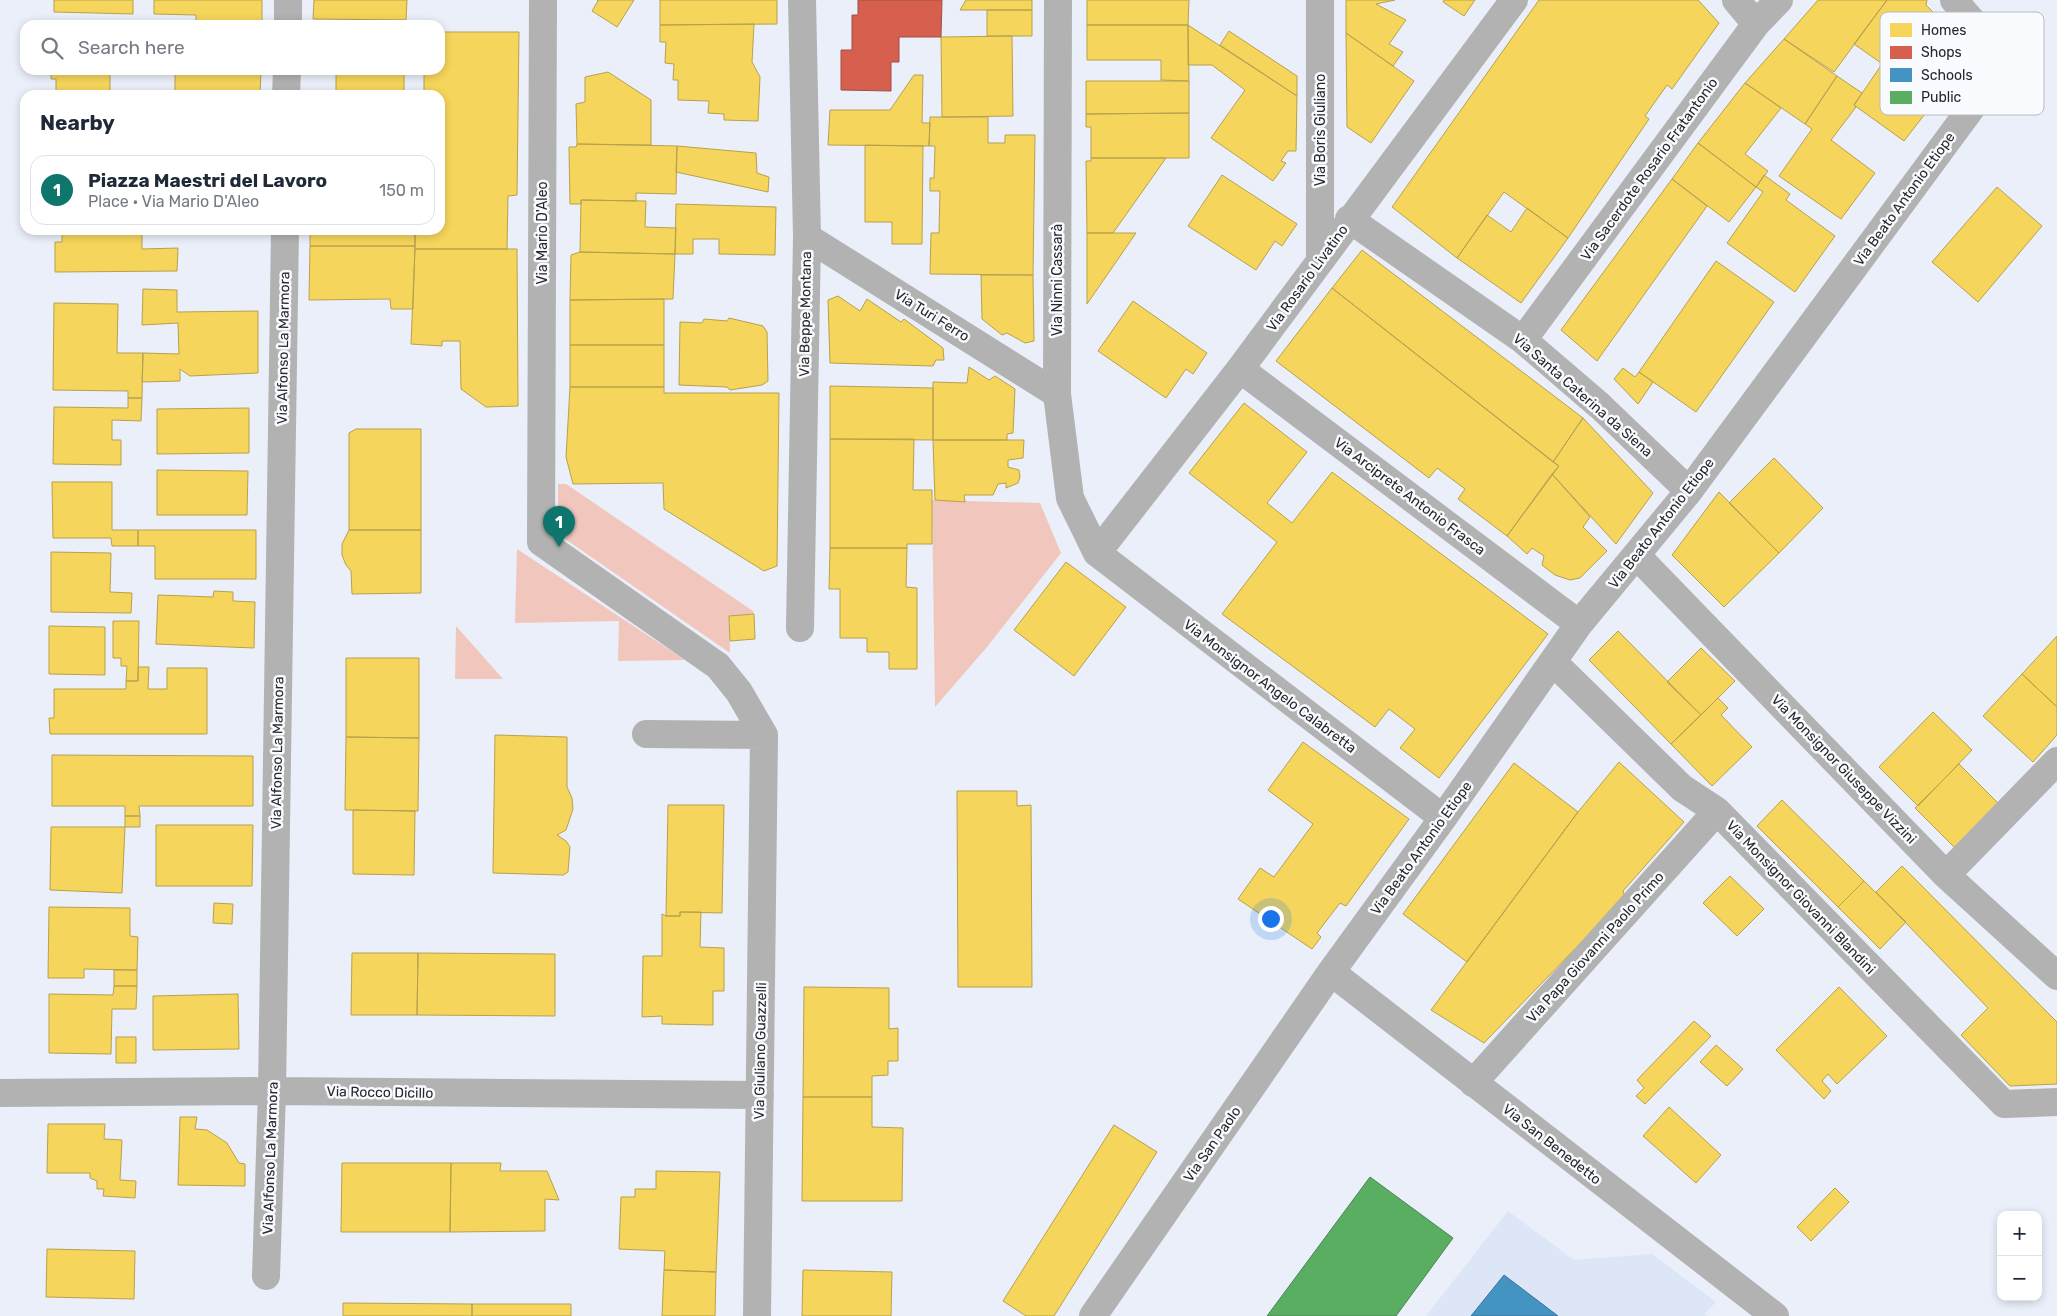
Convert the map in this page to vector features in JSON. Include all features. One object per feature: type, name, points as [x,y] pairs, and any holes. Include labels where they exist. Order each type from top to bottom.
[{"type":"street","points":[[288,0],[288,20]]},
{"type":"street","name":"Via Mario D'Aleo","points":[[543,0],[541,542],[718,666],[739,692],[764,735]]},
{"type":"street","name":"Via Beppe Montana","points":[[800,628],[807,236],[802,0]]},
{"type":"street","name":"Via Ninni Cassarà","points":[[1058,0],[1057,394],[1070,498],[1097,553]]},
{"type":"street","name":"Via Boris Giuliano","points":[[1320,0],[1320,259]]},
{"type":"street","name":"Via Rosario Livatino","points":[[1097,553],[1240,369],[1349,219],[1514,0]]},
{"type":"street","points":[[1736,0],[1756,24]]},
{"type":"street","name":"Via Sacerdote Rosario Fratantonio","points":[[1523,340],[1756,24],[1779,0]]},
{"type":"street","name":"Via Beato Antonio Etiope","points":[[1954,0],[1964,12]]},
{"type":"street","points":[[286,90],[287,75]]},
{"type":"street","name":"Via Beato Antonio Etiope","points":[[1331,972],[1580,624],[1689,491],[1965,115]]},
{"type":"street","name":"Via Santa Caterina da Siena","points":[[1349,219],[1523,340],[1600,406],[1689,491]]},
{"type":"street","name":"Via Alfonso La Marmora","points":[[266,1276],[272,1091],[284,235]]},
{"type":"street","name":"Via Turi Ferro","points":[[807,236],[1057,394]]},
{"type":"street","name":"Via Arciprete Antonio Frasca","points":[[1240,369],[1580,624]]},
{"type":"street","name":"Via Monsignor Angelo Calabretta","points":[[1097,553],[1443,818]]},
{"type":"street","name":"Via Monsignor Giuseppe Vizzini","points":[[1637,556],[1946,875],[2057,976]]},
{"type":"street","name":"Via Monsignor Giovanni Blandini","points":[[1553,662],[1682,788],[1717,811],[2004,1104],[2057,1102]]},
{"type":"street","points":[[646,734],[764,735]]},
{"type":"street","name":"Via Giuliano Guazzelli","points":[[757,1316],[764,735]]},
{"type":"street","points":[[1946,875],[2057,761]]},
{"type":"street","name":"Via Papa Giovanni Paolo Primo","points":[[1473,1083],[1717,811]]},
{"type":"street","name":"Via San Benedetto","points":[[1331,972],[1774,1316]]},
{"type":"street","name":"Via San Paolo","points":[[1093,1316],[1331,972]]},
{"type":"street","name":"Via Rocco Dicillo","points":[[0,1093],[272,1091],[760,1095]]},
{"type":"shaded area","points":[[558,484],[566,484],[753,611],[754,614],[729,616],[730,653],[558,534]]},
{"type":"shaded area","points":[[932,500],[1040,503],[1061,553],[987,647],[935,707]]},
{"type":"shaded area","points":[[517,549],[685,660],[618,661],[619,621],[515,623]]},
{"type":"shaded area","points":[[456,626],[503,679],[455,679]]},
{"type":"shaded area","points":[[1508,1211],[1574,1260],[1652,1254],[1716,1302],[1705,1313],[1708,1316],[1426,1316]]},
{"type":"building: Homes","points":[[54,0],[133,0],[133,14],[54,12]]},
{"type":"building: Homes","points":[[154,0],[262,0],[262,20],[196,20],[196,15],[154,14]]},
{"type":"building: Homes","points":[[314,0],[407,0],[406,20],[313,19]]},
{"type":"building: Homes","points":[[597,0],[634,0],[617,27],[592,11]]},
{"type":"building: Homes","points":[[660,0],[777,0],[777,24],[660,25]]},
{"type":"building: Homes","points":[[966,0],[1032,0],[1032,10],[960,10]]},
{"type":"building: Homes","points":[[1087,0],[1189,0],[1188,25],[1087,25]]},
{"type":"building: Homes","points":[[1346,0],[1395,0],[1376,4],[1406,20],[1389,44],[1403,52],[1393,66],[1346,33]]},
{"type":"building: Homes","points":[[1444,0],[1475,0],[1464,16],[1443,2]]},
{"type":"building: Homes","points":[[1539,0],[1698,0],[1719,23],[1672,89],[1667,85],[1645,116],[1649,119],[1568,238],[1504,192],[1457,258],[1392,207]]},
{"type":"building: Homes","points":[[1818,0],[1887,0],[1834,72],[1784,39]]},
{"type":"building: Homes","points":[[1887,0],[1927,0],[1926,5],[1933,12],[1880,12],[1880,62],[1854,44]]},
{"type":"building: Homes","points":[[987,10],[1032,10],[1032,36],[987,36]]},
{"type":"building: Homes","points":[[754,24],[752,62],[760,77],[758,121],[724,120],[724,114],[708,113],[709,101],[678,100],[678,80],[673,80],[674,64],[665,63],[666,42],[660,42],[660,25]]},
{"type":"building: Homes","points":[[1087,25],[1188,25],[1189,81],[1161,80],[1161,60],[1087,60]]},
{"type":"building: Homes","points":[[1188,25],[1297,96],[1296,151],[1288,151],[1281,161],[1286,163],[1273,181],[1211,138],[1245,90],[1212,65],[1188,65]]},
{"type":"building: Homes","points":[[1229,31],[1297,76],[1297,96],[1220,45]]},
{"type":"building: Homes","points":[[445,32],[519,32],[517,195],[508,196],[507,249],[415,249],[415,235],[445,235],[445,90],[424,90],[424,75],[445,75]]},
{"type":"building: Homes","points":[[1346,33],[1414,81],[1371,143],[1347,127]]},
{"type":"building: Homes","points":[[1012,36],[1013,116],[942,117],[941,37]]},
{"type":"building: Homes","points":[[1784,39],[1837,76],[1805,124],[1745,83]]},
{"type":"building: Homes","points":[[1880,67],[1880,115],[1924,115],[1904,141],[1854,105]]},
{"type":"building: Homes","points":[[608,72],[651,100],[651,145],[577,144],[576,104],[585,102],[585,77]]},
{"type":"building: Homes","points":[[51,75],[110,75],[110,90],[56,90],[56,79],[51,79]]},
{"type":"building: Homes","points":[[175,75],[261,75],[260,90],[175,90]]},
{"type":"building: Homes","points":[[336,75],[404,75],[404,90],[336,90]]},
{"type":"building: Homes","points":[[914,75],[923,75],[922,123],[930,123],[929,146],[828,145],[830,110],[890,110]]},
{"type":"building: Homes","points":[[1837,76],[1862,93],[1854,105],[1856,107],[1831,140],[1875,173],[1841,219],[1779,176],[1812,129],[1805,124]]},
{"type":"building: Homes","points":[[1086,81],[1189,81],[1189,113],[1086,114]]},
{"type":"building: Homes","points":[[1745,83],[1781,108],[1745,154],[1768,171],[1756,187],[1698,143]]},
{"type":"building: Homes","points":[[1189,113],[1189,158],[1091,158],[1091,127],[1086,127],[1086,114]]},
{"type":"building: Homes","points":[[930,117],[988,117],[988,143],[1005,143],[1005,135],[1035,135],[1033,275],[930,274],[931,233],[939,233],[940,191],[930,191],[930,178],[934,178],[935,146],[929,146]]},
{"type":"building: Homes","points":[[1698,143],[1756,187],[1729,222],[1672,179]]},
{"type":"building: Homes","points":[[577,144],[677,146],[676,194],[636,193],[636,201],[581,200],[581,204],[570,204],[569,147],[576,147]]},
{"type":"building: Homes","points":[[865,145],[923,146],[922,244],[892,244],[892,222],[865,222]]},
{"type":"building: Homes","points":[[677,146],[756,153],[757,173],[769,177],[768,192],[676,172]]},
{"type":"building: Homes","points":[[1091,158],[1166,158],[1113,233],[1087,233],[1086,161],[1091,161]]},
{"type":"building: Homes","points":[[1222,175],[1297,224],[1282,246],[1275,241],[1256,270],[1188,226]]},
{"type":"building: Homes","points":[[1764,175],[1790,194],[1786,200],[1835,236],[1795,292],[1727,243],[1763,192],[1756,187]]},
{"type":"building: Homes","points":[[1672,179],[1707,206],[1597,361],[1561,330]]},
{"type":"building: Homes","points":[[1997,187],[2042,226],[1978,302],[1932,262]]},
{"type":"building: Homes","points":[[581,200],[646,201],[645,227],[676,228],[675,254],[580,252]]},
{"type":"building: Homes","points":[[676,204],[776,207],[775,255],[719,254],[719,239],[693,239],[693,254],[675,254]]},
{"type":"building: Homes","points":[[1527,208],[1568,238],[1521,303],[1457,258],[1487,215],[1511,232]]},
{"type":"building: Homes","points":[[1087,233],[1136,233],[1087,304]]},
{"type":"building: Homes","points":[[62,235],[142,235],[142,249],[178,248],[177,271],[55,272],[55,242],[62,242]]},
{"type":"building: Homes","points":[[310,235],[415,235],[415,246],[310,246]]},
{"type":"building: Homes","points":[[310,246],[415,246],[413,309],[391,309],[390,299],[309,300]]},
{"type":"building: Homes","points":[[415,249],[517,249],[518,406],[486,407],[461,389],[460,341],[442,341],[442,346],[411,344]]},
{"type":"building: Homes","points":[[1362,250],[1583,418],[1553,462],[1332,288]]},
{"type":"building: Homes","points":[[580,252],[675,254],[673,299],[570,300],[571,255]]},
{"type":"building: Homes","points":[[1716,261],[1774,302],[1696,412],[1639,372]]},
{"type":"building: Homes","points":[[981,275],[1033,275],[1034,341],[1025,343],[1007,333],[1002,335],[982,319]]},
{"type":"building: Homes","points":[[1332,288],[1559,466],[1507,536],[1458,499],[1465,489],[1437,468],[1429,478],[1276,361]]},
{"type":"building: Homes","points":[[143,289],[177,290],[177,312],[258,311],[258,373],[190,376],[180,369],[180,381],[142,382],[143,353],[179,354],[178,323],[142,325]]},
{"type":"building: Homes","points":[[838,296],[860,311],[867,299],[901,322],[904,319],[943,348],[944,360],[936,360],[933,366],[830,363],[828,300]]},
{"type":"building: Homes","points":[[664,299],[664,345],[570,345],[570,300]]},
{"type":"building: Homes","points":[[1133,301],[1207,353],[1193,374],[1186,369],[1166,398],[1098,351]]},
{"type":"building: Homes","points":[[54,303],[118,304],[117,353],[143,353],[142,398],[128,398],[128,391],[53,390]]},
{"type":"building: Homes","points":[[729,318],[763,326],[767,332],[768,381],[762,385],[730,390],[727,387],[679,385],[680,322],[702,323],[704,319],[727,321]]},
{"type":"building: Homes","points":[[570,345],[664,345],[664,387],[570,387]]},
{"type":"building: Homes","points":[[969,367],[989,380],[995,376],[1015,389],[1013,433],[1007,434],[1007,440],[933,440],[933,382],[967,383]]},
{"type":"building: Homes","points":[[1623,368],[1635,377],[1639,372],[1653,382],[1638,404],[1614,379]]},
{"type":"building: Homes","points":[[830,386],[933,388],[933,440],[830,439]]},
{"type":"building: Homes","points":[[570,387],[664,387],[664,393],[779,393],[777,566],[764,571],[664,509],[663,483],[573,484],[566,457]]},
{"type":"building: Homes","points":[[128,398],[142,398],[141,421],[112,420],[112,440],[121,440],[121,465],[53,464],[54,407],[128,408]]},
{"type":"building: Homes","points":[[1244,403],[1307,452],[1267,503],[1292,523],[1332,472],[1548,634],[1439,778],[1400,748],[1415,729],[1389,709],[1375,727],[1222,614],[1277,542],[1189,473]]},
{"type":"building: Homes","points":[[249,408],[249,453],[157,454],[157,409]]},
{"type":"building: Homes","points":[[1583,418],[1653,493],[1616,544],[1552,474],[1559,466],[1553,462]]},
{"type":"building: Homes","points":[[356,429],[421,429],[421,530],[349,530],[349,433]]},
{"type":"building: Homes","points":[[830,439],[914,439],[913,490],[932,490],[932,544],[907,544],[907,548],[830,548]]},
{"type":"building: Homes","points":[[933,440],[1024,440],[1023,458],[1008,460],[1008,467],[1019,470],[1020,477],[1018,483],[1006,488],[1006,483],[998,484],[993,495],[964,495],[965,502],[935,500]]},
{"type":"building: Homes","points":[[1774,458],[1823,508],[1779,553],[1729,503]]},
{"type":"building: Homes","points":[[157,470],[248,471],[247,515],[157,515]]},
{"type":"building: Homes","points":[[1552,474],[1590,517],[1583,527],[1607,551],[1580,578],[1570,580],[1555,575],[1542,565],[1544,556],[1532,548],[1527,554],[1507,536]]},
{"type":"building: Homes","points":[[52,482],[112,482],[112,530],[138,530],[138,546],[112,546],[111,538],[53,538]]},
{"type":"building: Homes","points":[[1719,492],[1779,553],[1724,607],[1672,555]]},
{"type":"building: Homes","points":[[138,530],[256,530],[256,579],[155,579],[155,546],[138,546]]},
{"type":"building: Homes","points":[[349,530],[421,530],[421,593],[352,594],[351,571],[342,555],[342,544]]},
{"type":"building: Homes","points":[[830,548],[907,548],[906,587],[917,588],[917,669],[889,669],[889,652],[867,652],[867,638],[840,638],[840,589],[829,589]]},
{"type":"building: Homes","points":[[51,552],[111,553],[110,592],[132,593],[131,613],[51,612]]},
{"type":"building: Homes","points":[[1066,562],[1126,607],[1074,676],[1014,630]]},
{"type":"building: Homes","points":[[214,591],[233,592],[233,601],[255,602],[254,648],[156,644],[158,595],[213,597]]},
{"type":"building: Homes","points":[[754,614],[755,639],[730,641],[729,616]]},
{"type":"building: Homes","points":[[113,621],[139,621],[138,681],[126,681],[127,666],[121,666],[121,658],[113,658]]},
{"type":"building: Homes","points":[[49,626],[105,627],[105,675],[49,674]]},
{"type":"building: Homes","points":[[1618,631],[1701,715],[1671,744],[1589,660]]},
{"type":"building: Homes","points":[[2057,636],[2057,707],[2022,674]]},
{"type":"building: Homes","points":[[1701,648],[1735,681],[1701,715],[1667,682]]},
{"type":"building: Homes","points":[[346,658],[419,658],[419,738],[346,737]]},
{"type":"building: Homes","points":[[138,667],[149,667],[148,689],[167,689],[167,668],[207,668],[207,734],[50,734],[49,718],[54,718],[54,689],[126,689],[126,681],[138,681]]},
{"type":"building: Homes","points":[[2022,674],[2057,707],[2057,735],[2033,762],[1983,716]]},
{"type":"building: Homes","points":[[1718,698],[1728,708],[1721,715],[1752,747],[1712,786],[1671,744]]},
{"type":"building: Homes","points":[[1933,712],[1972,750],[1918,806],[1879,767]]},
{"type":"building: Homes","points":[[495,735],[567,737],[567,787],[572,798],[573,809],[566,830],[557,835],[566,841],[570,847],[568,872],[563,875],[493,873]]},
{"type":"building: Homes","points":[[346,737],[419,738],[418,811],[345,810]]},
{"type":"building: Homes","points":[[1303,742],[1409,819],[1346,906],[1340,903],[1317,933],[1321,937],[1312,949],[1238,899],[1260,868],[1274,877],[1313,824],[1268,790]]},
{"type":"building: Homes","points":[[52,755],[253,756],[253,806],[139,806],[140,816],[125,816],[125,806],[52,806]]},
{"type":"building: Homes","points":[[1619,762],[1684,822],[1623,891],[1625,897],[1484,1043],[1431,1010],[1578,812]]},
{"type":"building: Homes","points":[[1514,763],[1578,812],[1467,962],[1403,914]]},
{"type":"building: Homes","points":[[1959,764],[2000,805],[1957,850],[1915,808]]},
{"type":"building: Homes","points":[[957,791],[1017,791],[1017,806],[1031,805],[1032,987],[958,987]]},
{"type":"building: Homes","points":[[1782,800],[1864,881],[1838,907],[1757,826]]},
{"type":"building: Homes","points":[[668,805],[724,805],[722,913],[680,912],[680,916],[666,916]]},
{"type":"building: Homes","points":[[353,810],[415,811],[414,875],[353,874]]},
{"type":"building: Homes","points":[[125,816],[140,816],[140,827],[125,827]]},
{"type":"building: Homes","points":[[156,825],[253,825],[252,886],[156,886]]},
{"type":"building: Homes","points":[[51,827],[125,827],[122,893],[50,890]]},
{"type":"building: Homes","points":[[1902,866],[2057,1022],[2057,1084],[2010,1086],[1961,1035],[1988,1008],[1876,892]]},
{"type":"building: Homes","points":[[1730,876],[1764,909],[1737,936],[1703,903]]},
{"type":"building: Homes","points":[[1864,881],[1906,922],[1880,949],[1838,907]]},
{"type":"building: Homes","points":[[214,903],[233,904],[232,924],[213,923]]},
{"type":"building: Homes","points":[[49,907],[130,908],[130,936],[138,937],[137,970],[84,969],[84,978],[48,978]]},
{"type":"building: Homes","points":[[680,912],[701,912],[700,947],[724,948],[724,991],[713,991],[713,1025],[662,1024],[662,1016],[642,1017],[643,956],[662,956],[662,914],[666,916],[680,916]]},
{"type":"building: Homes","points":[[352,953],[418,953],[417,1015],[351,1015]]},
{"type":"building: Homes","points":[[418,953],[555,954],[555,1016],[417,1015]]},
{"type":"building: Homes","points":[[114,970],[137,970],[137,986],[114,986]]},
{"type":"building: Homes","points":[[114,986],[137,986],[136,1009],[112,1009],[111,1054],[49,1053],[49,994],[113,995]]},
{"type":"building: Homes","points":[[804,987],[889,988],[889,1029],[898,1028],[898,1061],[888,1061],[888,1075],[872,1076],[872,1097],[803,1097]]},
{"type":"building: Homes","points":[[1839,987],[1887,1036],[1837,1084],[1828,1074],[1822,1081],[1831,1091],[1824,1099],[1776,1050]]},
{"type":"building: Homes","points":[[238,994],[239,1049],[153,1050],[153,996]]},
{"type":"building: Homes","points":[[1694,1021],[1711,1036],[1645,1104],[1636,1096],[1644,1088],[1637,1080]]},
{"type":"building: Homes","points":[[116,1037],[136,1037],[136,1063],[116,1063]]},
{"type":"building: Homes","points":[[1716,1045],[1743,1069],[1727,1086],[1700,1062]]},
{"type":"building: Homes","points":[[803,1097],[872,1097],[872,1127],[903,1128],[902,1201],[802,1201]]},
{"type":"building: Homes","points":[[1669,1107],[1721,1155],[1696,1183],[1643,1136]]},
{"type":"building: Homes","points":[[180,1117],[197,1117],[195,1129],[207,1130],[227,1143],[239,1163],[245,1164],[245,1186],[178,1185]]},
{"type":"building: Homes","points":[[48,1124],[105,1124],[104,1139],[122,1140],[120,1180],[136,1181],[135,1198],[103,1196],[104,1189],[97,1189],[97,1181],[90,1178],[90,1173],[47,1173]]},
{"type":"building: Homes","points":[[1114,1125],[1157,1152],[1054,1316],[1026,1316],[1003,1301]]},
{"type":"building: Homes","points":[[342,1163],[451,1163],[450,1232],[341,1232]]},
{"type":"building: Homes","points":[[451,1163],[501,1163],[500,1171],[547,1171],[559,1200],[545,1199],[545,1231],[450,1232]]},
{"type":"building: Homes","points":[[656,1171],[720,1172],[716,1272],[664,1270],[665,1251],[619,1249],[621,1197],[635,1197],[635,1189],[656,1189]]},
{"type":"building: Homes","points":[[1835,1188],[1849,1202],[1811,1241],[1797,1227]]},
{"type":"building: Homes","points":[[47,1249],[135,1251],[134,1299],[46,1297]]},
{"type":"building: Homes","points":[[664,1270],[716,1272],[715,1316],[662,1316]]},
{"type":"building: Homes","points":[[803,1270],[892,1272],[891,1316],[802,1316]]},
{"type":"building: Homes","points":[[343,1303],[472,1304],[472,1316],[343,1316]]},
{"type":"building: Homes","points":[[472,1304],[571,1304],[571,1316],[472,1316]]},
{"type":"building: Shops","points":[[858,0],[942,0],[941,37],[899,37],[899,62],[891,62],[891,91],[841,90],[841,50],[852,50],[852,15],[858,15]]},
{"type":"building: Schools","points":[[1504,1275],[1558,1316],[1471,1316]]},
{"type":"building: Public","points":[[1370,1177],[1453,1238],[1396,1316],[1267,1316]]},
{"type":"place","name":"Piazza Maestri del Lavoro","points":[[559,547]]}]
